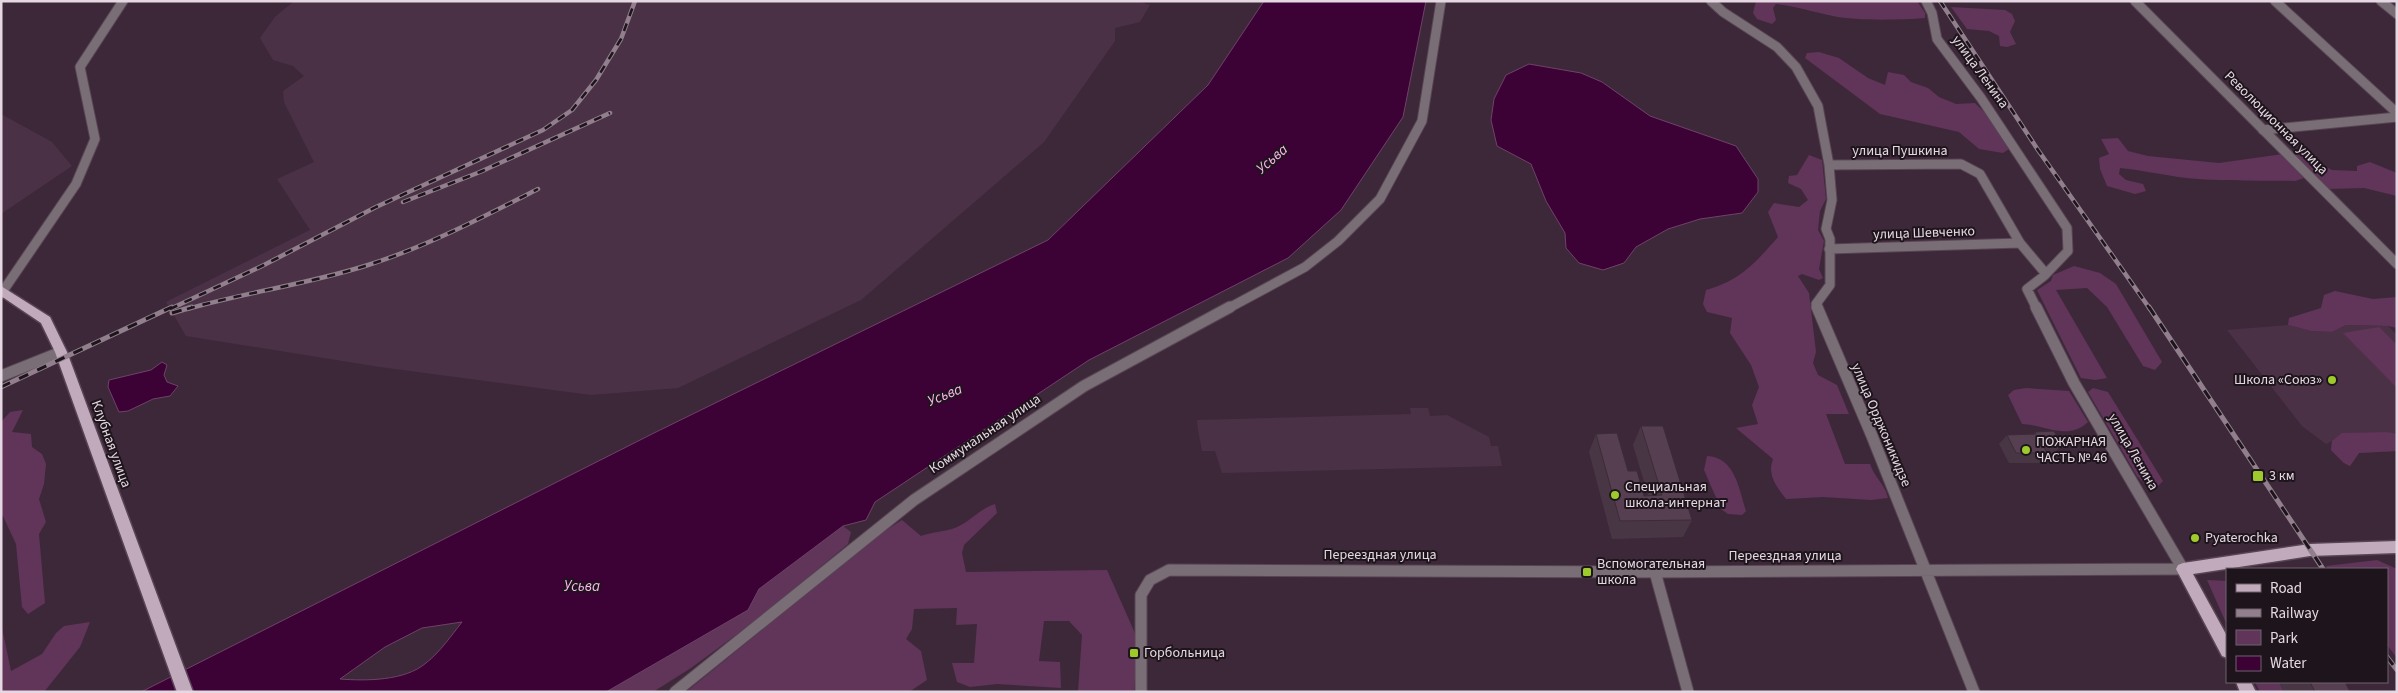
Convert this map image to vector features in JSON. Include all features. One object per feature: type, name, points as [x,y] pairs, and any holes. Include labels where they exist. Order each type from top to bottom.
[{"type":"main road","name":"Клубная улица","points":[[3,292],[46,320],[61,352],[184,692]]},
{"type":"main road","points":[[2183,569],[2310,550],[2397,547]]},
{"type":"main road","name":"улица Ленина","points":[[2183,569],[2226,649]]},
{"type":"street","points":[[3,292],[76,184],[80,175],[94,139],[80,67],[123,1]]},
{"type":"street","name":"Коммунальная улица","points":[[675,692],[914,500],[1084,386],[1305,267],[1338,241],[1380,199],[1422,121],[1441,1]]},
{"type":"street","name":"улица Орджоникидзе","points":[[1711,1],[1722,12],[1776,47],[1796,67],[1818,106],[1829,165],[1832,200],[1826,229],[1830,239],[1828,250],[1830,285],[1816,304],[1927,571],[1974,692]]},
{"type":"street","name":"улица Ленина","points":[[1926,1],[1932,14],[1936,39],[1981,98],[2067,228],[2068,251],[2046,274],[2026,289],[2074,383],[2183,569]]},
{"type":"street","name":"Революционная улица","points":[[2135,1],[2397,264]]},
{"type":"street","points":[[2276,1],[2397,115]]},
{"type":"street","points":[[2381,1],[2397,14]]},
{"type":"street","points":[[2263,130],[2397,115]]},
{"type":"street","name":"улица Пушкина","points":[[1829,165],[1961,164],[1980,174],[2020,243]]},
{"type":"street","points":[[2020,243],[2046,274]]},
{"type":"street","name":"улица Шевченко","points":[[1828,250],[2020,243]]},
{"type":"street","points":[[1,376],[61,352]]},
{"type":"street","name":"Переездная улица","points":[[1141,692],[1141,595],[1150,580],[1161,572],[1177,570],[1655,572],[2183,569]]},
{"type":"street","points":[[1655,572],[1688,692]]},
{"type":"shaded area","points":[[294,1],[1138,1],[1150,5],[1140,22],[1115,28],[1115,41],[1044,142],[861,300],[678,388],[591,395],[380,367],[186,336],[166,302],[310,230],[277,179],[314,162],[284,102],[283,91],[304,76],[293,66],[273,60],[260,38],[275,17]]},
{"type":"shaded area","points":[[1,114],[52,142],[72,166],[1,214]]},
{"type":"shaded area","name":"Школа «Союз»","points":[[2288,325],[2311,331],[2332,332],[2346,325],[2388,326],[2397,335],[2397,451],[2359,453],[2350,466],[2344,463],[2331,450],[2332,441],[2326,444],[2302,426],[2227,330]]},
{"type":"shaded area","points":[[1410,408],[1428,408],[1430,416],[1447,415],[1489,437],[1491,446],[1498,446],[1502,466],[1222,473],[1215,451],[1202,451],[1197,420],[1411,414]]},
{"type":"green space","points":[[1756,1],[1917,1],[1925,13],[1925,18],[1891,20],[1854,19],[1776,4],[1773,8],[1776,20],[1772,24],[1757,19],[1753,13]]},
{"type":"green space","points":[[1951,7],[2005,10],[2012,14],[2015,21],[2010,32],[2016,44],[2007,47],[2000,46],[1999,36],[1989,31],[1967,29]]},
{"type":"green space","points":[[1819,52],[1839,58],[1868,78],[1885,85],[1888,72],[1904,75],[1911,82],[1928,88],[1939,97],[1956,104],[1975,103],[1988,116],[2009,149],[2003,153],[1979,149],[1959,132],[1880,114],[1805,58],[1807,53]]},
{"type":"green space","points":[[2118,138],[2128,151],[2148,156],[2219,163],[2283,154],[2304,178],[2295,181],[2207,180],[2120,168],[2119,174],[2126,180],[2143,184],[2146,191],[2135,194],[2107,186],[2100,169],[2099,158],[2109,154],[2101,139]]},
{"type":"green space","points":[[2298,152],[2332,170],[2357,171],[2357,166],[2370,162],[2397,173],[2397,196],[2364,188],[2328,189],[2293,153]]},
{"type":"green space","points":[[1809,155],[1822,160],[1826,199],[1820,211],[1818,230],[1824,241],[1819,269],[1823,278],[1819,280],[1802,274],[1798,276],[1809,293],[1816,352],[1813,363],[1818,375],[1837,385],[1849,414],[1826,414],[1845,464],[1870,464],[1888,498],[1871,500],[1823,497],[1786,499],[1776,485],[1772,475],[1771,465],[1773,459],[1736,428],[1758,424],[1752,405],[1759,387],[1751,365],[1730,333],[1732,318],[1707,312],[1703,304],[1706,290],[1738,276],[1762,255],[1778,237],[1768,212],[1774,203],[1799,207],[1808,200],[1801,189],[1788,183],[1789,176],[1797,175]]},
{"type":"green space","points":[[2074,266],[2100,273],[2116,284],[2162,362],[2155,370],[2143,366],[2107,307],[2087,288],[2056,290],[2107,378],[2095,380],[2081,378],[2037,290],[2051,281],[2053,275]]},
{"type":"green space","points":[[2335,291],[2373,299],[2397,297],[2397,328],[2346,325],[2332,332],[2311,331],[2288,325],[2289,318],[2321,308],[2324,295]]},
{"type":"green space","points":[[2379,327],[2397,345],[2397,388],[2343,333]]},
{"type":"green space","points":[[2026,388],[2069,391],[2088,422],[2080,428],[2064,431],[2022,424],[2008,395],[2014,390]]},
{"type":"green space","points":[[2093,388],[2108,392],[2163,481],[2158,486],[2146,485],[2137,476],[2088,392]]},
{"type":"green space","points":[[23,410],[12,432],[31,434],[32,447],[42,454],[46,464],[44,484],[39,499],[46,522],[39,534],[45,603],[28,614],[22,607],[16,544],[1,512],[1,422],[10,412]]},
{"type":"green space","points":[[2387,432],[2397,434],[2397,451],[2359,453],[2350,466],[2344,463],[2331,450],[2332,441],[2342,433]]},
{"type":"green space","points":[[1707,456],[1724,462],[1730,468],[1738,484],[1746,511],[1742,515],[1728,514],[1721,509],[1704,470]]},
{"type":"green space","points":[[995,504],[997,513],[964,545],[962,553],[966,572],[1107,570],[1138,640],[1134,692],[1078,691],[1082,635],[1069,621],[1044,621],[1039,661],[1060,662],[1061,688],[997,684],[970,687],[957,682],[952,663],[974,663],[977,624],[956,625],[957,608],[914,609],[912,629],[906,639],[921,651],[927,680],[909,692],[686,692],[880,534],[902,520],[921,536],[957,527],[985,508]]},
{"type":"green space","points":[[843,526],[851,532],[848,544],[755,621],[691,668],[653,692],[606,692],[748,610],[759,589]]},
{"type":"green space","points":[[2377,560],[2397,569],[2397,658],[2388,646],[2388,568],[2327,568],[2326,566]]},
{"type":"green space","points":[[2207,580],[2226,581],[2226,623]]},
{"type":"green space","points":[[90,622],[80,647],[44,692],[1,692],[1,623],[11,671],[42,654],[56,633],[64,626]]},
{"type":"green space","points":[[2256,683],[2280,683],[2284,692],[2260,692]]},
{"type":"water","name":"Усьва","points":[[1264,1],[1426,1],[1403,117],[1341,210],[1288,258],[1089,360],[875,502],[866,520],[843,526],[759,589],[748,610],[606,692],[141,692],[654,433],[1048,240],[1208,85]],"holes":[[[462,622],[441,649],[417,669],[396,676],[373,680],[340,679],[385,647],[422,628]]]},
{"type":"water","points":[[1529,64],[1581,73],[1602,82],[1650,116],[1736,146],[1758,179],[1758,192],[1742,213],[1700,219],[1668,229],[1636,247],[1624,263],[1603,270],[1579,263],[1566,248],[1565,233],[1546,201],[1531,164],[1497,146],[1491,120],[1494,99],[1506,75]]},
{"type":"water","points":[[162,362],[167,365],[164,375],[167,382],[178,386],[170,396],[153,399],[128,411],[119,412],[108,387],[109,380],[151,370]]},
{"type":"building","points":[[1641,426],[1663,426],[1692,520],[1620,521],[1596,434],[1617,433],[1628,471],[1637,471],[1644,496],[1662,495]]},
{"type":"building","points":[[2054,431],[2061,445],[2043,445],[2047,453],[2016,453],[2007,435],[2036,434],[2035,432]]},
{"type":"building","points":[[2310,683],[2346,683],[2350,692],[2315,692]]},
{"type":"railway","points":[[170,309],[264,265],[376,207],[543,130],[572,110],[596,80],[621,39],[635,1]]},
{"type":"railway","points":[[1940,1],[2038,150],[2150,309]]},
{"type":"railway","points":[[403,202],[480,172],[610,113]]},
{"type":"railway","points":[[187,309],[323,278],[368,265],[412,249],[455,230],[538,189]]},
{"type":"railway","points":[[1,387],[172,307]]},
{"type":"railway","points":[[172,313],[192,307]]},
{"type":"railway","points":[[2149,307],[2322,568]]},
{"type":"railway","points":[[2388,658],[2397,670]]},
{"type":"place","name":"Школа «Союз»","points":[[2332,380]]},
{"type":"place","name":"ПОЖАРНАЯ ЧАСТЬ № 46","points":[[2026,450]]},
{"type":"place","name":"3 км","points":[[2258,476]]},
{"type":"place","name":"Специальная школа-интернат","points":[[1615,495]]},
{"type":"place","name":"Pyaterochka","points":[[2195,538]]},
{"type":"place","name":"Вспомогательная школа","points":[[1587,572]]},
{"type":"place","name":"Горбольница","points":[[1134,653]]}]
